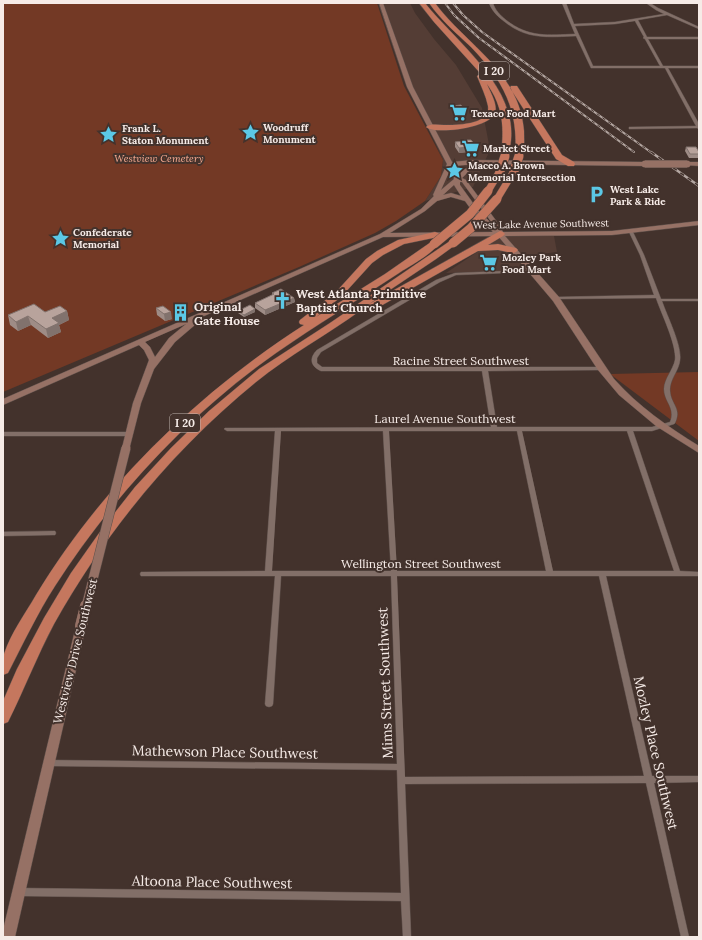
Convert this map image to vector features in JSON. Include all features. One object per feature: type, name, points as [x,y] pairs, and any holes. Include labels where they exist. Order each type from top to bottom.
[{"type":"highway","name":"I 20","points":[[3,669],[21,633],[58,572],[108,504],[170,436],[250,367],[470,214],[488,191],[500,171],[505,156],[509,133],[505,108],[493,84],[422,3]]},
{"type":"highway","name":"I 20","points":[[3,718],[18,683],[50,621],[101,540],[140,490],[162,465],[192,434],[253,380],[314,337],[415,271],[453,243],[470,228],[497,199],[514,172],[519,156],[521,132],[518,113],[514,102],[497,75],[473,47],[451,26],[432,3]]},
{"type":"highway","points":[[473,47],[484,53],[502,72],[558,155],[561,159],[571,164]]},
{"type":"highway","points":[[430,127],[466,126],[483,121],[490,116],[492,112],[492,105],[477,65]]},
{"type":"highway","points":[[550,164],[555,161],[558,155]]},
{"type":"highway","points":[[334,325],[386,300],[500,234]]},
{"type":"highway","points":[[281,346],[293,330],[339,294],[375,257],[401,242],[434,239]]},
{"type":"highway","points":[[477,248],[498,247],[513,250]]},
{"type":"main road","points":[[381,3],[410,87],[457,178],[457,185],[491,229],[500,234],[555,298],[601,369],[631,401],[662,427],[699,450]]},
{"type":"main road","points":[[434,200],[450,164],[459,162],[491,164],[699,164]]},
{"type":"main road","points":[[450,164],[491,164]]},
{"type":"main road","points":[[3,402],[382,235],[408,220],[434,200],[467,170],[479,165]]},
{"type":"main road","points":[[467,170],[466,175],[470,185],[502,227],[500,234]]},
{"type":"main road","points":[[457,178],[464,181],[498,227],[500,234]]},
{"type":"main road","points":[[434,200],[452,195],[468,200]]},
{"type":"main road","points":[[472,234],[482,230],[485,222]]},
{"type":"main road","name":"West Lake Avenue Southwest","points":[[382,235],[434,239],[472,234],[631,232],[699,223]]},
{"type":"main road","name":"Westview Drive Southwest","points":[[8,937],[80,626],[140,392],[151,368],[172,340],[203,314]]},
{"type":"main road","points":[[172,328],[181,332]]},
{"type":"main road","points":[[139,341],[152,355],[153,360],[151,368]]},
{"type":"street","points":[[491,3],[499,16],[508,24],[523,33],[534,35],[577,35]]},
{"type":"street","points":[[564,3],[572,25],[592,66],[604,68],[699,68]]},
{"type":"street","points":[[648,3],[667,14],[699,28]]},
{"type":"street","points":[[572,25],[604,24],[667,14]]},
{"type":"street","points":[[630,128],[699,128],[664,67],[645,38],[636,20]]},
{"type":"street","points":[[645,38],[699,38]]},
{"type":"street","points":[[631,232],[677,348],[677,361],[667,390],[676,416],[672,423],[662,427]]},
{"type":"street","name":"Racine Street Southwest","points":[[531,271],[460,274],[438,280],[315,355],[313,358],[314,363],[321,369],[601,369]]},
{"type":"street","points":[[555,298],[658,298],[699,300]]},
{"type":"street","points":[[485,370],[494,429]]},
{"type":"street","name":"Laurel Avenue Southwest","points":[[227,429],[652,429],[662,427]]},
{"type":"street","points":[[268,574],[278,429]]},
{"type":"street","name":"Mims Street Southwest","points":[[386,429],[394,574],[407,937]]},
{"type":"street","points":[[519,429],[550,573]]},
{"type":"street","points":[[629,429],[678,574]]},
{"type":"street","points":[[3,434],[129,434]]},
{"type":"street","points":[[3,534],[53,533]]},
{"type":"street","name":"Wellington Street Southwest","points":[[144,574],[699,574]]},
{"type":"street","points":[[269,704],[278,574]]},
{"type":"street","name":"Mozley Place Southwest","points":[[602,574],[685,937]]},
{"type":"street","name":"Mathewson Place Southwest","points":[[49,763],[401,767]]},
{"type":"street","points":[[401,782],[699,779]]},
{"type":"street","name":"Altoona Place Southwest","points":[[19,892],[405,897]]},
{"type":"shaded area","points":[[381,3],[410,3],[415,13],[434,39],[456,65],[482,108],[490,150],[473,187],[425,201],[441,176],[443,160],[419,108]]},
{"type":"shaded area","points":[[505,236],[554,236],[557,252],[524,256],[535,269],[522,271],[446,273],[492,242]]},
{"type":"green space","name":"Westview Cemetery","points":[[3,3],[377,3],[404,86],[443,160],[441,176],[425,201],[396,221],[375,233],[299,267],[3,392]]},
{"type":"green space","points":[[699,372],[699,441],[610,374]]},
{"type":"building","points":[[461,105],[465,112],[456,113],[452,106]]},
{"type":"building","points":[[464,140],[471,140],[476,146],[459,148],[455,142],[465,141]]},
{"type":"building","points":[[686,147],[696,147],[699,154],[690,154]]},
{"type":"building","points":[[281,289],[294,298],[265,310],[255,303],[274,294],[272,293]]},
{"type":"building","points":[[34,304],[45,312],[60,306],[67,311],[52,318],[59,323],[46,329],[28,316],[16,322],[8,315]]},
{"type":"building","points":[[250,305],[255,309],[244,315],[238,311]]},
{"type":"building","points":[[163,306],[171,312],[164,314],[156,308]]},
{"type":"railway","points":[[445,3],[454,15],[479,38],[634,152]]},
{"type":"railway","points":[[453,3],[463,15],[482,32],[652,153]]},
{"type":"railway","points":[[651,152],[699,186]]},
{"type":"place","name":"Texaco Food Mart","points":[[458,113]]},
{"type":"place","name":"Woodruff Monument","points":[[250,133]]},
{"type":"place","name":"Frank L. Staton Monument","points":[[109,134]]},
{"type":"place","name":"Market Street","points":[[470,148]]},
{"type":"place","name":"Maceo A. Brown Memorial Intersection","points":[[455,171]]},
{"type":"place","name":"West Lake Park & Ride","points":[[597,195]]},
{"type":"place","name":"Confederate Memorial","points":[[60,238]]},
{"type":"place","name":"Mozley Park Food Mart","points":[[489,263]]},
{"type":"place","name":"West Atlanta Primitive Baptist Church","points":[[283,300]]},
{"type":"place","name":"Original Gate House","points":[[181,313]]}]
